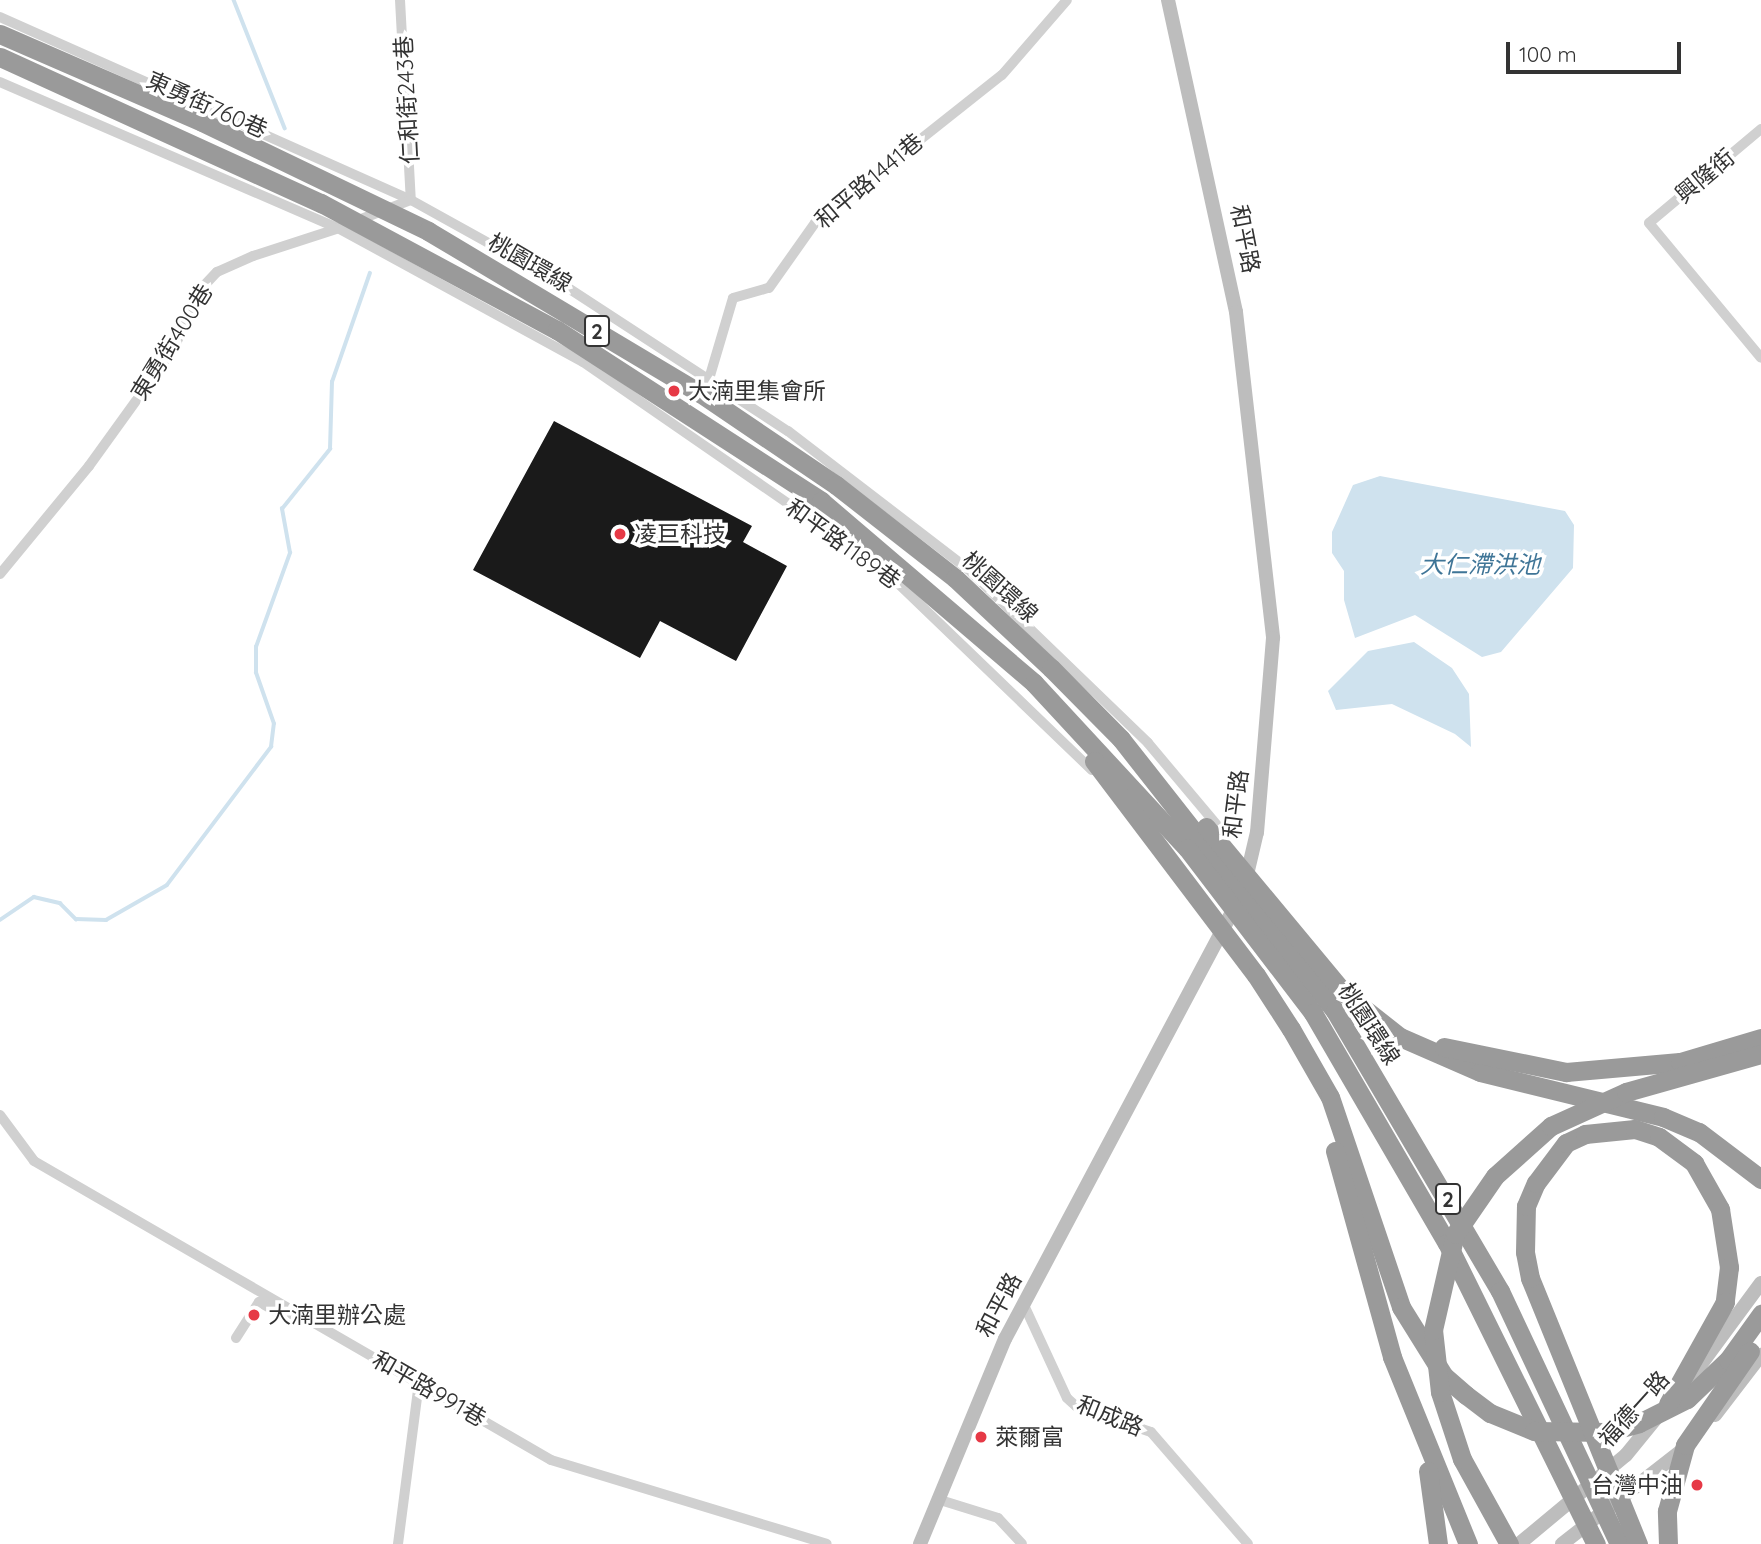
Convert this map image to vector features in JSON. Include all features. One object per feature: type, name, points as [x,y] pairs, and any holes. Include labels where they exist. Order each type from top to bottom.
[{"type":"highway","name":"桃園環線","points":[[0,34],[202,122],[428,231],[700,393],[836,485],[955,578],[1121,739],[1279,953],[1447,1243],[1562,1481],[1596,1544]]},
{"type":"highway","name":"桃園環線","points":[[0,57],[321,203],[557,330],[821,502],[1034,683],[1335,1011],[1462,1222],[1617,1538]]},
{"type":"highway","points":[[1034,683],[1256,975],[1290,1028],[1330,1097],[1401,1307],[1444,1376],[1490,1413],[1534,1432],[1606,1432],[1687,1399],[1728,1360],[1761,1314]]},
{"type":"highway","points":[[1121,739],[1241,863],[1346,984],[1396,1023],[1481,1058],[1566,1072],[1618,1070],[1714,1055],[1761,1038]]},
{"type":"highway","points":[[1301,935],[1344,993],[1432,1054],[1514,1082],[1663,1116],[1699,1132],[1761,1180]]},
{"type":"highway","points":[[1290,1028],[1331,1136],[1369,1283],[1413,1412],[1468,1544]]},
{"type":"highway","points":[[1509,1544],[1462,1459],[1440,1392],[1433,1330],[1455,1234],[1495,1176],[1550,1126],[1626,1092],[1761,1055]]},
{"type":"highway","points":[[1638,1544],[1604,1452],[1530,1278],[1525,1252],[1526,1206],[1536,1183],[1566,1143],[1585,1134],[1635,1129],[1659,1137],[1694,1163],[1720,1209],[1729,1267],[1725,1303],[1668,1404]]},
{"type":"highway","points":[[1668,1544],[1667,1511],[1685,1445],[1761,1335]]},
{"type":"highway","points":[[1413,1412],[1431,1483],[1438,1544]]},
{"type":"street","name":"仁和街243巷","points":[[400,0],[411,200]]},
{"type":"street","name":"和平路1441巷","points":[[709,379],[733,298],[769,288],[815,223],[1002,75],[1066,0]]},
{"type":"street","name":"和平路","points":[[920,1544],[974,1402],[1226,930],[1252,867],[1273,638],[1236,312],[1168,0]]},
{"type":"street","name":"東勇街760巷","points":[[0,17],[411,200]]},
{"type":"street","name":"和平路1189巷","points":[[0,82],[338,228],[583,362],[883,569],[1075,750],[1226,930]]},
{"type":"street","name":"興隆街","points":[[1761,129],[1648,223],[1761,358]]},
{"type":"street","name":"東勇街400巷","points":[[0,574],[89,466],[174,348],[200,290],[217,272],[253,256],[411,200]]},
{"type":"street","points":[[411,200],[559,282],[788,431],[968,569],[1148,743],[1252,867]]},
{"type":"street","points":[[537,338],[559,282]]},
{"type":"street","name":"和平路991巷","points":[[0,1115],[34,1161],[551,1460],[827,1544]]},
{"type":"street","name":"福德一路","points":[[1519,1544],[1626,1455],[1705,1363],[1761,1283]]},
{"type":"street","points":[[236,1338],[259,1302],[286,1318]]},
{"type":"street","name":"和成路","points":[[1024,1305],[1067,1398],[1077,1407],[1151,1432],[1248,1544]]},
{"type":"street","points":[[1562,1544],[1681,1451],[1761,1355]]},
{"type":"street","points":[[398,1544],[419,1384]]},
{"type":"street","points":[[937,1499],[999,1518],[1023,1544]]},
{"type":"water","name":"大仁滯洪池","points":[[1380,476],[1565,511],[1574,525],[1573,568],[1501,652],[1482,657],[1415,615],[1355,638],[1344,600],[1344,571],[1332,553],[1332,532],[1353,485]]},
{"type":"water","points":[[1414,642],[1452,668],[1469,694],[1471,747],[1455,734],[1392,704],[1336,710],[1328,691],[1368,651]]},
{"type":"building","name":"凌巨科技","points":[[554,421],[752,526],[743,542],[787,566],[736,661],[660,621],[640,658],[473,570]]},
{"type":"waterway","points":[[234,0],[285,128]]},
{"type":"waterway","points":[[0,920],[34,897],[60,903],[76,919],[106,920],[167,885],[271,747],[274,724],[256,673],[256,647],[290,553],[282,509],[330,449],[332,382],[370,273]]},
{"type":"place","name":"大湳里集會所","points":[[674,391]]},
{"type":"place","name":"凌巨科技","points":[[620,534]]},
{"type":"place","name":"大湳里辦公處","points":[[254,1315]]},
{"type":"place","name":"萊爾富","points":[[981,1437]]},
{"type":"place","name":"台灣中油","points":[[1697,1485]]}]
